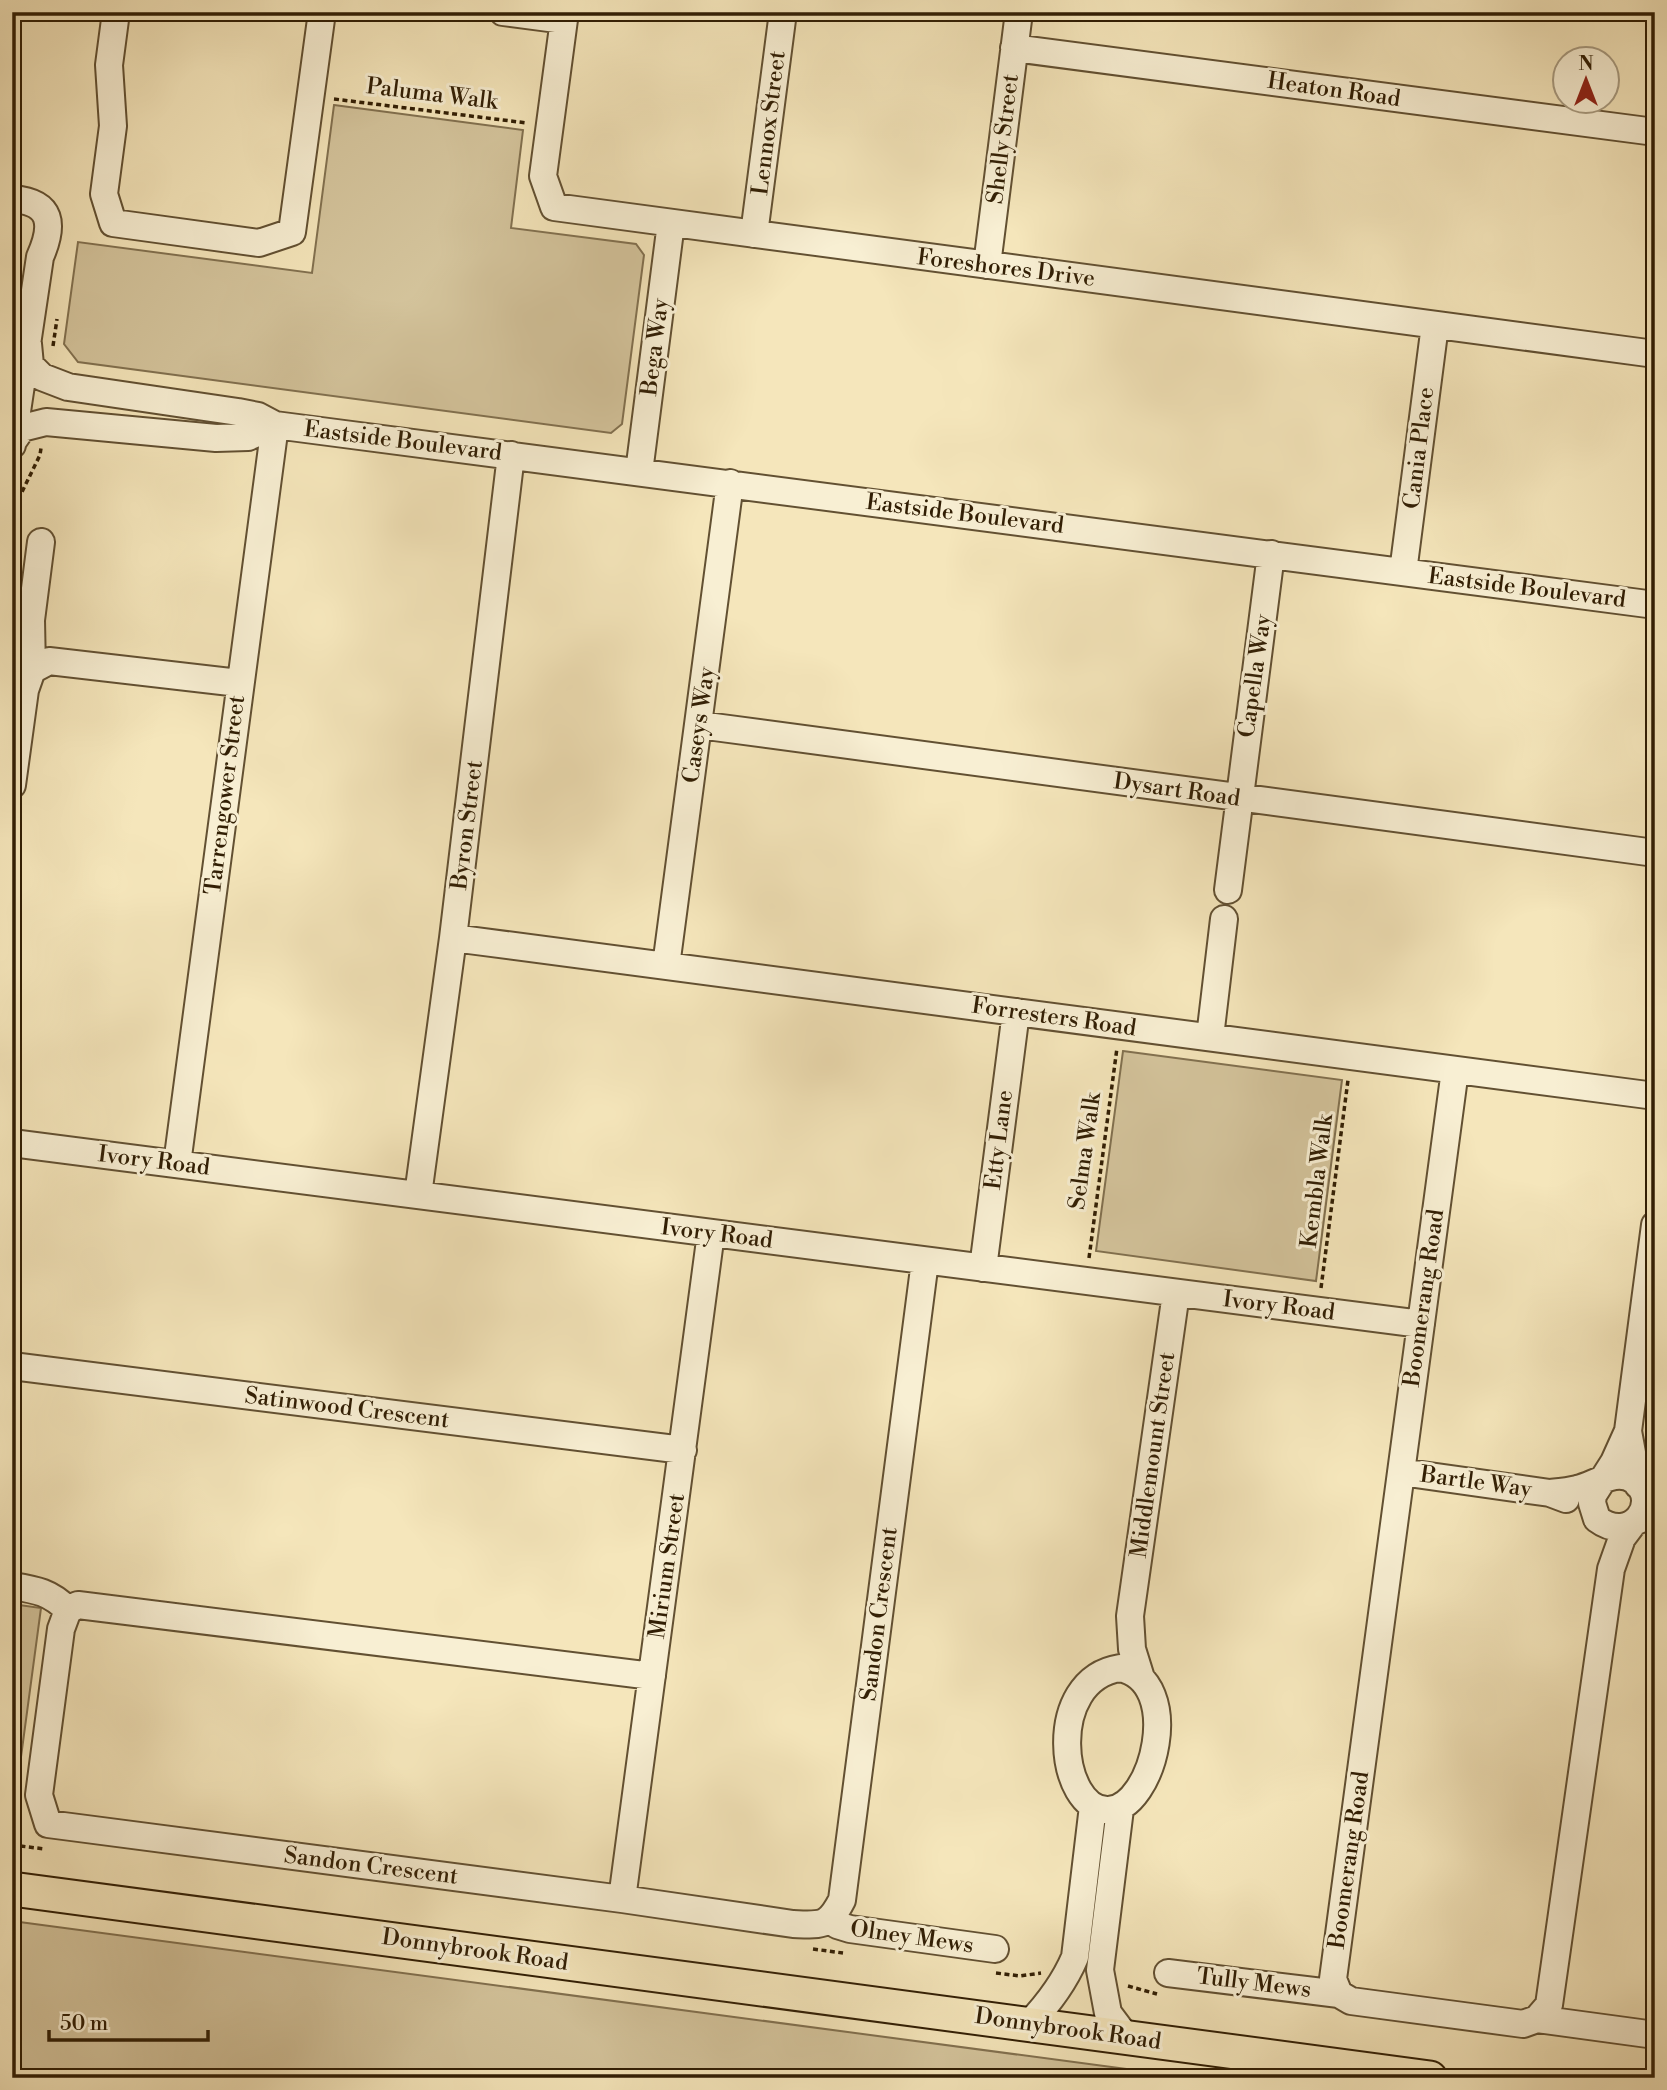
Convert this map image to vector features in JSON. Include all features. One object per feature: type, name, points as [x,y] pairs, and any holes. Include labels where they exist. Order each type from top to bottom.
[{"type":"main road","name":"Donnybrook Road","points":[[12,1889],[1430,2078]]},
{"type":"main road","name":"Donnybrook Road","points":[[937,2012],[979,2032],[1154,2055],[1198,2047]]},
{"type":"street","points":[[116,12],[109,65],[113,126],[104,194],[113,223],[259,243],[292,232],[322,12]]},
{"type":"street","points":[[503,12],[564,16]]},
{"type":"street","name":"Lennox Street","points":[[754,234],[783,12]]},
{"type":"street","name":"Shelly Street","points":[[986,265],[1019,12]]},
{"type":"street","name":"Foreshores Drive","points":[[564,16],[543,176],[554,207],[1655,354]]},
{"type":"street","name":"Heaton Road","points":[[1014,48],[1655,132]]},
{"type":"street","points":[[12,199],[34,202],[43,210],[49,228],[40,257],[13,443]]},
{"type":"street","name":"Bega Way","points":[[639,472],[671,223]]},
{"type":"street","name":"Cania Place","points":[[1403,572],[1435,325]]},
{"type":"street","name":"Eastside Boulevard","points":[[28,344],[30,365],[42,377],[68,387],[238,412],[258,416],[275,425],[1655,605]]},
{"type":"street","name":"Eastside Boulevard","points":[[13,443],[22,428],[46,422],[216,438],[248,437],[275,425]]},
{"type":"street","name":"Tarrengower Street","points":[[177,1164],[275,425]]},
{"type":"street","name":"Byron Street","points":[[418,1195],[453,938],[511,455]]},
{"type":"street","name":"Caseys Way","points":[[666,966],[730,483]]},
{"type":"street","points":[[12,785],[25,691],[32,670],[31,620],[41,542]]},
{"type":"street","name":"Capella Way","points":[[1228,890],[1271,554]]},
{"type":"street","points":[[32,670],[49,661],[239,683]]},
{"type":"street","name":"Dysart Road","points":[[699,725],[1655,853]]},
{"type":"street","points":[[1210,1037],[1224,919]]},
{"type":"street","name":"Forresters Road","points":[[453,938],[1655,1096]]},
{"type":"street","name":"Etty Lane","points":[[983,1268],[1016,1012]]},
{"type":"street","name":"Boomerang Road","points":[[1339,1994],[1333,1979],[1455,1069]]},
{"type":"street","name":"Ivory Road","points":[[12,1143],[1421,1324]]},
{"type":"street","points":[[1611,1569],[1606,1536],[1597,1519],[1592,1503],[1593,1495],[1628,1431],[1655,1225]]},
{"type":"street","name":"Mirium Street","points":[[622,1899],[711,1233]]},
{"type":"street","name":"Sandon Crescent","points":[[68,1610],[61,1629],[39,1795],[48,1824],[793,1924],[820,1925],[832,1919],[842,1900],[925,1261]]},
{"type":"street","name":"Middlemount Street","points":[[1142,1678],[1132,1650],[1130,1616],[1176,1293]]},
{"type":"street","name":"Satinwood Crescent","points":[[12,1366],[682,1450]]},
{"type":"street","points":[[1628,1431],[1647,1491],[1644,1496],[1644,1518]]},
{"type":"street","name":"Bartle Way","points":[[1401,1472],[1550,1493]]},
{"type":"street","points":[[1550,1493],[1577,1489],[1619,1476],[1628,1477],[1647,1491]]},
{"type":"street","points":[[1550,1493],[1576,1503],[1612,1527],[1621,1528],[1644,1518]]},
{"type":"street","points":[[1537,2019],[1549,2005],[1611,1569],[1622,1538],[1644,1518]]},
{"type":"street","points":[[12,1586],[35,1589],[55,1597],[68,1610],[78,1605],[90,1605],[652,1676]]},
{"type":"street","name":"Middlemount Street","points":[[1095,1676],[1116,1650],[1130,1616]]},
{"type":"street","points":[[1120,1809],[1105,1811],[1093,1807],[1075,1783],[1067,1744],[1069,1720],[1075,1702],[1095,1676],[1120,1668],[1132,1671],[1142,1678],[1153,1699],[1157,1720],[1154,1758],[1141,1783],[1120,1809],[1100,1970],[1108,2013],[1126,2037]]},
{"type":"street","points":[[1029,2024],[1048,2005],[1075,1957],[1093,1807]]},
{"type":"street","name":"Olney Mews","points":[[832,1919],[837,1925],[850,1929],[993,1961]]},
{"type":"street","name":"Tully Mews","points":[[1165,1984],[1339,1994]]},
{"type":"street","points":[[1339,1994],[1351,2001],[1523,2024],[1537,2019],[1655,2035]]},
{"type":"path","name":"Paluma Walk","points":[[311,96],[550,126]]},
{"type":"path","name":"Selma Walk","points":[[1086,1281],[1120,1026]]},
{"type":"path","name":"Kembla Walk","points":[[1318,1311],[1351,1056]]},
{"type":"path","points":[[12,1845],[54,1850]]},
{"type":"path","points":[[813,1949],[854,1955]]},
{"type":"path","points":[[993,1961],[1020,1976],[1040,1973],[1066,1977]]},
{"type":"path","points":[[1102,1979],[1165,1984]]},
{"type":"shaded area","points":[[334,105],[523,130],[511,228],[636,244],[644,255],[622,424],[611,433],[78,362],[64,344],[78,242],[312,273]]},
{"type":"shaded area","points":[[1123,1051],[1342,1080],[1316,1281],[1096,1251]]},
{"type":"shaded area","points":[[12,1604],[41,1608],[12,1824]]},
{"type":"shaded area","points":[[12,1921],[1194,2078],[12,2078]]}]
